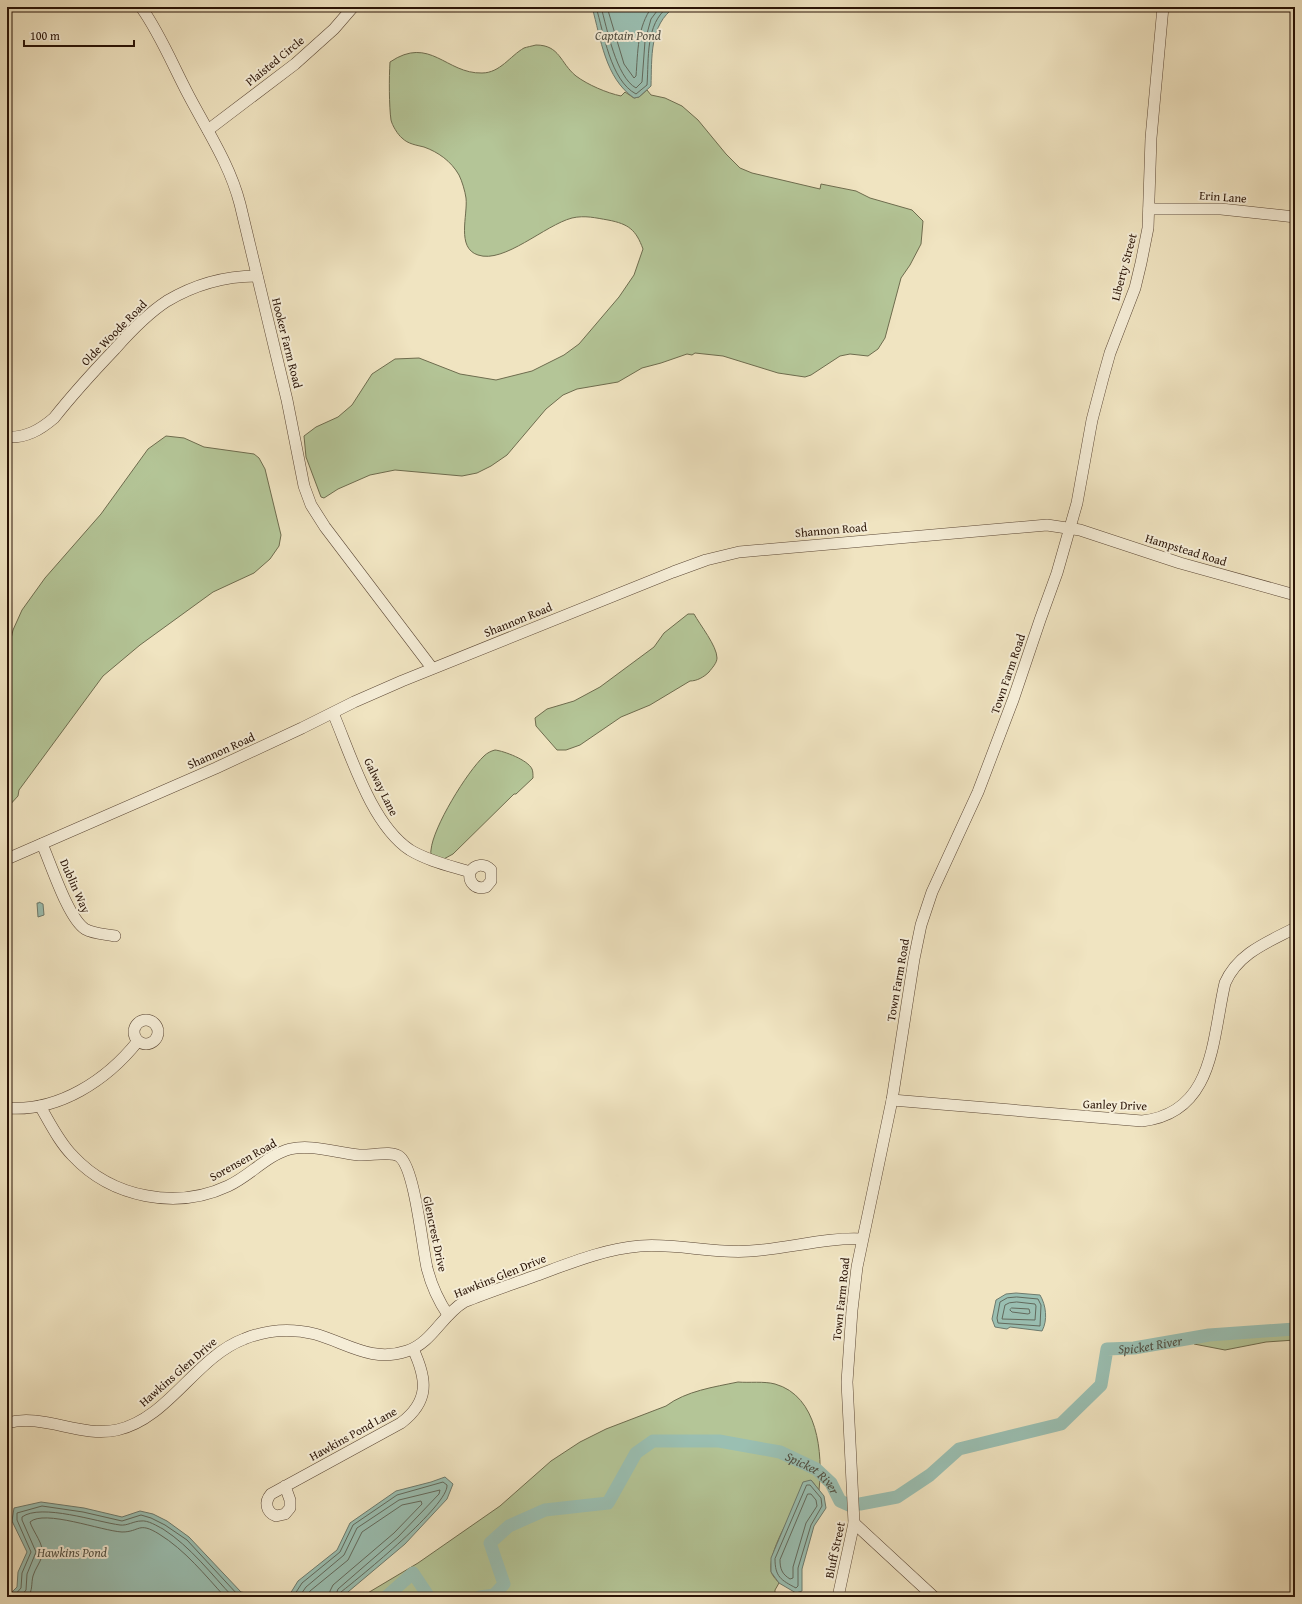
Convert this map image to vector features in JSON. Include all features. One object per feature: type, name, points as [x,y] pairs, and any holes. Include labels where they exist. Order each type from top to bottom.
[{"type":"street","name":"Hooker Farm Road","points":[[142,7],[158,32],[188,95],[233,179],[287,400],[298,461],[304,486],[311,505],[325,527],[432,668]]},
{"type":"street","name":"Plaisted Circle","points":[[208,130],[294,64],[334,29],[354,7]]},
{"type":"street","name":"Liberty Street","points":[[1070,527],[1077,503],[1092,420],[1102,378],[1134,288],[1148,228],[1151,131],[1163,7]]},
{"type":"street","name":"Erin Lane","points":[[1149,210],[1221,209],[1295,217]]},
{"type":"street","name":"Olde Woode Road","points":[[7,437],[30,434],[45,426],[54,418],[127,335],[152,312],[166,302],[186,291],[213,282],[246,276],[257,276]]},
{"type":"street","name":"Shannon Road","points":[[7,859],[216,768],[354,702],[432,668],[673,572],[722,556],[756,550],[1022,526],[1047,525],[1070,527]]},
{"type":"street","name":"Hampstead Road","points":[[1070,527],[1180,563],[1295,595]]},
{"type":"street","name":"Town Farm Road","points":[[851,1459],[847,1365],[854,1296],[862,1239],[892,1100],[911,978],[921,925],[932,892],[974,803],[1001,733],[1057,574],[1070,527]]},
{"type":"street","name":"Galway Lane","points":[[333,713],[377,814],[390,832],[410,850],[470,872]]},
{"type":"street","name":"Dublin Way","points":[[42,844],[68,906],[78,923],[86,929],[96,933],[115,936]]},
{"type":"street","name":"Ganley Drive","points":[[892,1100],[1142,1121],[1151,1120],[1167,1114],[1182,1105],[1194,1093],[1203,1079],[1211,1054],[1225,983],[1230,972],[1245,956],[1295,928]]},
{"type":"street","points":[[7,1108],[31,1108],[71,1095],[100,1079],[114,1068],[138,1041]]},
{"type":"street","name":"Sorensen Road","points":[[40,1106],[72,1155],[92,1173],[117,1187],[130,1192],[159,1198],[185,1198],[216,1191],[244,1177],[276,1155],[290,1149],[315,1148],[369,1155],[388,1153],[397,1155],[401,1158]]},
{"type":"street","name":"Glencrest Drive","points":[[401,1158],[407,1166],[412,1183],[427,1269],[435,1290],[448,1315]]},
{"type":"street","name":"Hawkins Glen Drive","points":[[7,1423],[20,1420],[32,1420],[98,1432],[126,1427],[147,1416],[226,1348],[242,1339],[268,1332],[288,1331],[308,1333],[375,1355],[400,1353],[413,1349],[428,1337],[459,1305],[471,1299],[579,1260],[616,1250],[642,1246],[661,1246],[732,1252],[862,1239]]},
{"type":"street","name":"Hawkins Pond Lane","points":[[285,1486],[408,1418],[420,1402],[424,1383],[421,1367],[413,1349]]},
{"type":"street","name":"Bluff Street","points":[[838,1597],[854,1522],[851,1459]]},
{"type":"street","points":[[854,1522],[934,1597]]},
{"type":"green space","points":[[536,45],[544,46],[555,51],[576,76],[598,88],[621,96],[625,92],[634,98],[639,97],[647,90],[651,95],[665,98],[682,106],[698,120],[726,154],[740,168],[752,173],[820,189],[821,184],[856,191],[870,198],[912,210],[923,221],[921,244],[901,278],[885,338],[878,349],[868,356],[850,354],[840,356],[811,375],[805,377],[778,373],[723,356],[695,353],[692,355],[687,354],[642,368],[618,382],[577,389],[563,395],[546,409],[507,455],[491,466],[477,473],[462,476],[395,470],[370,475],[338,489],[324,498],[321,497],[306,457],[304,436],[316,427],[338,417],[352,405],[372,374],[395,359],[419,358],[460,374],[496,380],[532,371],[564,355],[579,344],[619,297],[634,275],[643,249],[638,237],[626,226],[608,220],[595,218],[577,217],[561,222],[500,254],[488,256],[478,255],[471,251],[467,246],[464,230],[466,198],[463,186],[456,170],[439,154],[424,147],[407,142],[395,130],[391,120],[389,83],[390,62],[404,55],[416,52],[438,58],[469,72],[482,73],[500,67],[519,51]]},
{"type":"green space","points":[[166,436],[184,438],[204,447],[254,454],[259,458],[265,469],[281,535],[279,546],[270,559],[254,573],[213,592],[140,645],[103,676],[19,790],[18,796],[7,808],[7,657],[13,630],[22,610],[45,578],[101,514],[148,449]]},
{"type":"green space","points":[[688,614],[694,614],[716,653],[716,662],[709,672],[705,676],[690,681],[650,705],[621,717],[580,745],[566,750],[557,750],[536,726],[535,718],[547,709],[574,701],[600,687],[654,647],[664,633]]},
{"type":"green space","points":[[495,750],[510,754],[526,762],[532,769],[533,778],[516,794],[514,794],[453,854],[442,860],[433,859],[431,851],[433,840],[444,814],[469,774],[486,754]]},
{"type":"green space","points":[[1295,1323],[1295,1340],[1266,1342],[1225,1350],[1194,1344],[1199,1339],[1238,1338],[1271,1331]]},
{"type":"green space","points":[[738,1382],[771,1383],[789,1390],[801,1400],[809,1413],[815,1428],[818,1443],[820,1460],[819,1490],[811,1480],[779,1537],[774,1549],[771,1561],[771,1572],[779,1583],[775,1590],[775,1597],[361,1597],[418,1563],[500,1506],[551,1461],[580,1442],[606,1429],[666,1406],[691,1393]]},
{"type":"water","name":"Captain Pond","points":[[592,7],[675,7],[660,23],[656,33],[652,53],[651,86],[639,97],[634,98],[624,90],[610,69]]},
{"type":"water","points":[[39,902],[43,904],[44,915],[38,917],[37,903]]},
{"type":"water","points":[[1016,1293],[1040,1295],[1044,1303],[1046,1313],[1042,1331],[1010,1327],[1007,1329],[995,1327],[992,1319],[996,1300],[1006,1294]]},
{"type":"water","points":[[445,1477],[453,1484],[447,1499],[405,1544],[342,1597],[284,1597],[290,1594],[298,1581],[337,1550],[350,1523],[396,1491]]},
{"type":"water","points":[[811,1480],[824,1496],[826,1508],[814,1526],[802,1569],[802,1591],[796,1593],[779,1583],[771,1572],[771,1558],[803,1482]]},
{"type":"water","name":"Hawkins Pond","points":[[41,1502],[84,1508],[122,1517],[140,1511],[153,1514],[167,1521],[189,1537],[241,1592],[267,1597],[7,1597],[7,1593],[10,1594],[17,1587],[18,1572],[27,1552],[12,1521],[14,1508]]},
{"type":"waterway","name":"Spicket River","points":[[480,1597],[494,1595],[504,1584],[490,1543],[509,1526],[545,1510],[608,1503],[636,1453],[653,1441],[719,1441],[780,1452],[816,1469],[831,1483],[840,1501],[849,1505],[860,1504],[897,1497],[930,1475],[959,1449],[1061,1424],[1101,1385],[1107,1349],[1134,1348],[1209,1335],[1295,1329]]},
{"type":"waterway","name":"Spicket River","points":[[386,1597],[413,1573],[429,1597]]}]
